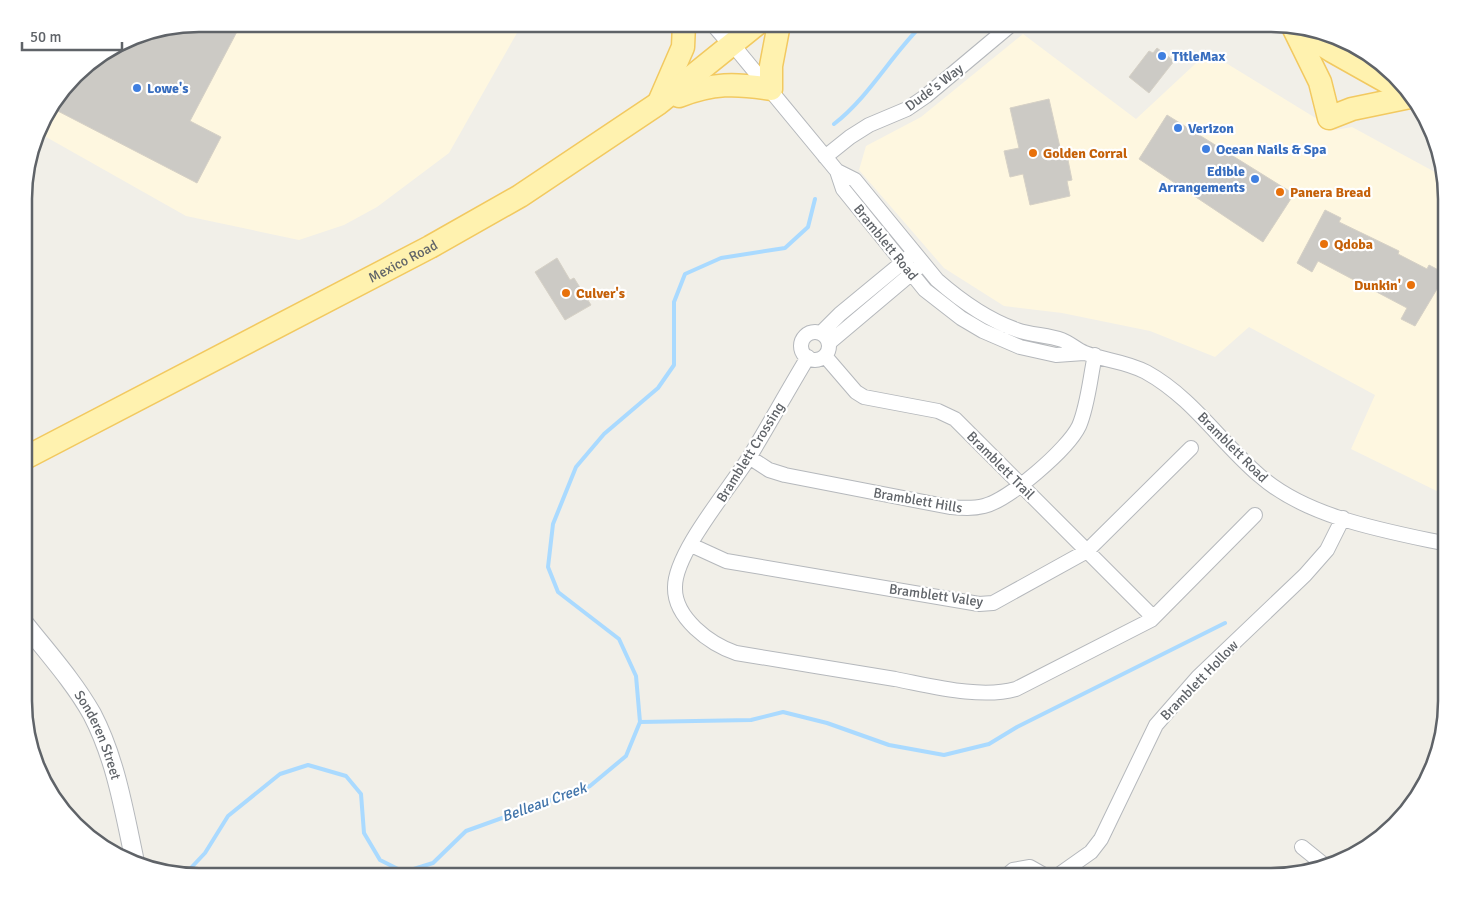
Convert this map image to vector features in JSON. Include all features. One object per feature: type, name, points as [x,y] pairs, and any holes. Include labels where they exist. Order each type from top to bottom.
[{"type":"main road","name":"Mexico Road","points":[[32,454],[149,395],[473,223],[571,164],[659,103],[747,32]]},
{"type":"main road","points":[[659,103],[704,87],[734,84],[770,89],[772,60],[778,32]]},
{"type":"main road","points":[[659,103],[681,52],[683,33]]},
{"type":"main road","points":[[1298,35],[1320,82],[1329,118],[1352,109],[1404,98]]},
{"type":"street","name":"Dude's Way","points":[[826,157],[850,137],[869,125],[907,109],[926,96],[1002,32]]},
{"type":"street","points":[[722,33],[732,45]]},
{"type":"street","name":"Bramblett Road","points":[[732,45],[826,157],[837,171],[843,189],[925,290],[961,318],[1020,347],[1056,355],[1090,354]]},
{"type":"street","name":"Bramblett Road","points":[[837,171],[855,180],[918,259],[953,294],[987,316],[1018,331],[1061,340],[1090,354],[1122,361],[1164,383],[1176,391],[1202,415],[1260,477],[1295,499],[1343,518],[1378,529],[1438,542]]},
{"type":"street","points":[[825,344],[810,333],[803,340],[802,351],[808,357],[815,360],[825,344],[902,262],[918,259]]},
{"type":"street","points":[[825,344],[911,274],[918,259]]},
{"type":"street","name":"Bramblett Trail","points":[[825,344],[856,392],[864,397],[938,411],[955,419],[1153,617]]},
{"type":"street","name":"Bramblett Hills","points":[[749,457],[769,470],[785,475],[959,508],[986,506],[1004,498],[1021,486],[1071,438],[1078,428],[1090,354]]},
{"type":"street","name":"Bramblett Crossing","points":[[808,357],[749,457],[691,545],[676,579],[676,600],[687,618],[704,636],[720,647],[736,653],[989,694],[1016,689],[1143,626],[1254,515]]},
{"type":"street","name":"Bramblett Valey","points":[[691,545],[726,562],[980,604],[993,603],[1087,551],[1191,448]]},
{"type":"street","name":"Bramblett Hollow","points":[[1069,867],[1091,852],[1101,838],[1156,725],[1198,678],[1305,575],[1327,550],[1343,518]]},
{"type":"street","name":"Sonderen Street","points":[[32,633],[84,701],[109,752],[117,778],[133,853]]},
{"type":"street","points":[[1302,847],[1319,861]]},
{"type":"shaded area","points":[[189,33],[517,33],[449,153],[377,207],[344,225],[299,240],[186,216],[45,136],[61,107],[74,89],[89,74],[116,55],[146,41]]},
{"type":"shaded area","points":[[1023,34],[1136,119],[1208,52],[1335,130],[1352,127],[1436,173],[1438,189],[1438,492],[1351,449],[1375,395],[1249,327],[1215,357],[1150,331],[1062,313],[1004,306],[944,268],[859,170],[866,146],[921,117]]},
{"type":"building","name":"Lowe's","points":[[189,33],[236,33],[190,121],[221,137],[197,183],[58,111],[74,89],[89,74],[116,55],[146,41]]},
{"type":"building","points":[[1157,48],[1174,61],[1149,93],[1129,77],[1149,51],[1153,53]]},
{"type":"building","name":"Golden Corral","points":[[1049,99],[1062,156],[1067,155],[1072,180],[1067,181],[1070,196],[1030,205],[1023,174],[1010,177],[1004,151],[1019,148],[1010,108]]},
{"type":"building","points":[[1167,115],[1294,194],[1263,242],[1139,159]]},
{"type":"building","points":[[1325,210],[1341,218],[1339,222],[1399,251],[1398,254],[1427,269],[1429,265],[1438,270],[1438,287],[1415,326],[1401,319],[1407,308],[1318,261],[1312,272],[1297,263]]},
{"type":"building","name":"Culver's","points":[[557,258],[570,280],[574,278],[591,305],[565,320],[535,272]]},
{"type":"waterway","name":"Belleau Creek","points":[[834,124],[859,101],[915,32]]},
{"type":"waterway","name":"Belleau Creek","points":[[418,868],[433,863],[466,831],[590,786],[626,756],[640,722],[636,676],[619,639],[558,592],[548,567],[553,524],[576,467],[604,434],[658,388],[674,365],[674,302],[685,274],[721,258],[785,248],[808,227],[815,199]]},
{"type":"waterway","points":[[640,722],[751,720],[783,712],[827,723],[889,745],[944,755],[989,744],[1017,727],[1225,623]]},
{"type":"waterway","name":"Belleau Creek","points":[[192,867],[205,853],[228,816],[280,774],[308,765],[346,776],[361,794],[364,833],[380,860],[396,868]]},
{"type":"place","name":"TitleMax","points":[[1162,56]]},
{"type":"place","name":"Lowe's","points":[[137,88]]},
{"type":"place","name":"Verizon","points":[[1178,128]]},
{"type":"place","name":"Ocean Nails & Spa","points":[[1206,149]]},
{"type":"place","name":"Golden Corral","points":[[1033,153]]},
{"type":"place","name":"Edible Arrangements","points":[[1255,179]]},
{"type":"place","name":"Panera Bread","points":[[1280,192]]},
{"type":"place","name":"Qdoba","points":[[1324,244]]},
{"type":"place","name":"Dunkin'","points":[[1411,285]]},
{"type":"place","name":"Culver's","points":[[566,293]]}]
